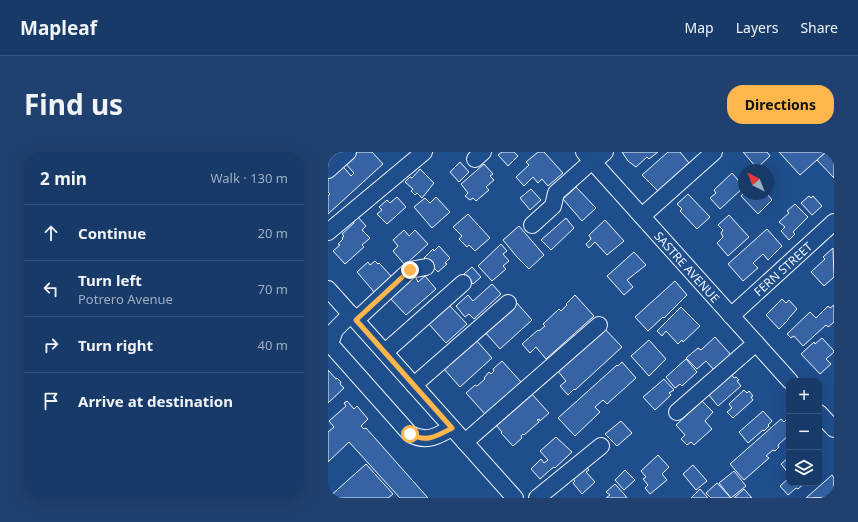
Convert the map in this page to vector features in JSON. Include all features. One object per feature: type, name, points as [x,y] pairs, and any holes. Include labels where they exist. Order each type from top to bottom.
[{"type":"street","points":[[328,170],[348,152]]},
{"type":"street","points":[[328,232],[424,152]]},
{"type":"street","points":[[642,216],[714,152]]},
{"type":"street","points":[[532,225],[553,206],[556,193],[594,157]]},
{"type":"street","name":"SASTRE AVENUE","points":[[594,157],[642,216],[787,378]]},
{"type":"street","name":"FERN STREET","points":[[731,316],[834,222]]},
{"type":"street","points":[[426,268],[410,270],[335,330],[330,344],[410,434],[417,438],[432,438],[452,428]]},
{"type":"street","points":[[385,352],[463,283]]},
{"type":"street","points":[[328,289],[515,498]]},
{"type":"street","points":[[414,385],[508,303]]},
{"type":"street","points":[[465,442],[599,325]]},
{"type":"street","points":[[677,412],[756,343]]},
{"type":"street","points":[[537,498],[601,446]]},
{"type":"building","points":[[355,152],[372,152],[383,164],[328,214],[328,196],[330,194],[328,192],[328,176],[341,164],[351,176],[354,173],[344,162]]},
{"type":"building","points":[[502,152],[514,152],[518,156],[508,166],[498,155]]},
{"type":"building","points":[[538,152],[544,152],[563,173],[548,186],[542,179],[538,183],[533,177],[524,186],[516,177],[529,165],[526,162]]},
{"type":"building","points":[[622,152],[658,152],[649,159],[647,157],[636,167],[628,161]]},
{"type":"building","points":[[668,152],[680,152],[689,163],[658,191],[642,175]]},
{"type":"building","points":[[743,152],[767,152],[770,156],[761,164],[754,164]]},
{"type":"building","points":[[779,152],[826,152],[800,175]]},
{"type":"building","points":[[826,152],[834,152],[834,178],[817,160]]},
{"type":"building","points":[[460,162],[469,172],[459,182],[450,172]]},
{"type":"building","points":[[484,164],[493,174],[490,176],[494,180],[486,187],[489,190],[476,201],[473,198],[470,200],[465,196],[468,193],[461,184]]},
{"type":"building","points":[[420,169],[434,183],[422,198],[417,193],[415,195],[411,191],[413,189],[405,182],[410,177],[412,178]]},
{"type":"building","points":[[732,173],[738,180],[738,192],[720,209],[710,198],[716,193],[714,190]]},
{"type":"building","points":[[576,187],[596,208],[582,221],[563,199]]},
{"type":"building","points":[[531,189],[541,200],[530,210],[520,198]]},
{"type":"building","points":[[688,194],[710,217],[697,229],[680,211],[682,209],[677,204]]},
{"type":"building","points":[[809,196],[811,198],[813,196],[822,206],[812,215],[801,203]]},
{"type":"building","points":[[397,197],[406,207],[387,224],[377,214],[382,210],[379,207],[387,200],[390,203]]},
{"type":"building","points":[[436,197],[450,212],[432,228],[414,207],[425,198],[430,203]]},
{"type":"building","points":[[745,200],[772,200],[758,214]]},
{"type":"building","points":[[795,204],[808,217],[793,232],[795,234],[789,240],[781,231],[785,227],[779,222],[789,213],[787,211]]},
{"type":"building","points":[[468,214],[490,238],[475,251],[469,245],[467,247],[459,239],[462,236],[453,227]]},
{"type":"building","points":[[729,215],[749,237],[728,256],[717,243],[723,237],[721,233],[723,230],[718,225]]},
{"type":"building","points":[[358,217],[366,226],[362,230],[370,238],[362,245],[364,247],[345,264],[333,251],[340,245],[338,244],[344,236],[342,234]]},
{"type":"building","points":[[566,218],[574,228],[551,250],[541,240]]},
{"type":"building","points":[[605,220],[624,241],[607,255],[595,242],[589,248],[586,244],[591,239],[589,235]]},
{"type":"building","points":[[519,226],[544,255],[529,269],[503,240]]},
{"type":"building","points":[[767,229],[782,246],[768,260],[763,254],[753,263],[758,268],[743,281],[728,264]]},
{"type":"building","points":[[404,230],[409,236],[415,230],[428,244],[405,265],[393,251],[398,246],[393,240]]},
{"type":"building","points":[[501,244],[507,251],[503,254],[509,261],[503,266],[506,269],[492,281],[478,266]]},
{"type":"building","points":[[439,246],[450,258],[445,263],[447,264],[438,272],[424,258],[433,249],[434,251]]},
{"type":"building","points":[[833,248],[834,277],[824,286],[811,272],[825,259],[823,257]]},
{"type":"building","points":[[634,252],[646,265],[627,280],[633,287],[624,295],[607,276]]},
{"type":"building","points":[[375,261],[378,264],[379,263],[392,277],[375,293],[357,272],[368,262],[370,265]]},
{"type":"building","points":[[472,267],[481,277],[473,284],[464,274]]},
{"type":"building","points":[[415,276],[418,282],[425,276],[436,289],[406,315],[389,297]]},
{"type":"building","points":[[675,281],[687,295],[664,318],[663,317],[648,331],[635,317]]},
{"type":"building","points":[[492,284],[501,294],[474,319],[469,314],[465,317],[456,306],[468,295],[473,301]]},
{"type":"building","points":[[575,295],[594,316],[546,359],[536,347],[530,353],[522,344],[545,326],[543,324],[559,309],[561,311]]},
{"type":"building","points":[[782,299],[786,303],[789,300],[797,309],[779,329],[766,315]]},
{"type":"building","points":[[516,302],[532,320],[500,349],[484,331]]},
{"type":"building","points":[[448,304],[467,324],[446,343],[428,323]]},
{"type":"building","points":[[834,305],[834,322],[828,327],[826,325],[803,346],[794,336],[791,338],[787,334],[810,312],[816,318],[828,306],[830,308]]},
{"type":"building","points":[[681,307],[700,326],[683,342],[682,340],[678,344],[666,331],[662,336],[657,331]]},
{"type":"building","points":[[603,327],[622,347],[568,395],[560,386],[566,381],[557,370]]},
{"type":"building","points":[[715,337],[732,356],[715,371],[706,361],[697,369],[686,358],[698,348],[701,350]]},
{"type":"building","points":[[822,338],[834,352],[826,359],[831,364],[820,374],[801,354],[814,342],[815,344]]},
{"type":"building","points":[[475,339],[492,358],[460,387],[443,368]]},
{"type":"building","points":[[649,340],[666,359],[649,376],[631,356]]},
{"type":"building","points":[[686,359],[697,372],[682,386],[680,384],[675,388],[666,377]]},
{"type":"building","points":[[502,361],[521,382],[485,414],[466,393],[485,379],[484,378],[489,372],[491,374],[494,371],[493,369]]},
{"type":"building","points":[[622,362],[636,378],[607,404],[603,400],[595,407],[600,412],[575,436],[558,418]]},
{"type":"building","points":[[328,370],[341,382],[340,384],[344,388],[328,403]]},
{"type":"building","points":[[731,374],[734,378],[736,377],[739,380],[737,381],[741,386],[718,406],[708,394]]},
{"type":"building","points":[[664,379],[674,390],[669,393],[671,395],[655,410],[643,397]]},
{"type":"building","points":[[744,390],[747,393],[749,391],[753,396],[751,397],[753,400],[733,418],[727,412],[732,408],[729,404]]},
{"type":"building","points":[[530,392],[549,413],[540,421],[539,419],[537,420],[539,422],[524,435],[523,434],[521,436],[522,438],[513,446],[495,424]]},
{"type":"building","points":[[347,401],[354,409],[357,406],[368,419],[361,426],[364,429],[366,428],[428,498],[400,498],[349,442],[328,462],[328,432],[334,427],[329,421],[346,406],[344,403]]},
{"type":"building","points":[[702,401],[713,412],[705,421],[712,429],[694,445],[691,442],[687,445],[681,439],[685,435],[676,425]]},
{"type":"building","points":[[763,411],[772,421],[764,431],[763,430],[748,443],[739,432]]},
{"type":"building","points":[[781,419],[784,422],[786,420],[786,438],[778,445],[779,447],[775,451],[773,450],[766,456],[769,458],[744,480],[730,464]]},
{"type":"building","points":[[621,421],[632,433],[617,446],[605,434]]},
{"type":"building","points":[[556,437],[572,452],[555,468],[554,467],[540,479],[531,469],[541,459],[544,463],[548,460],[540,451]]},
{"type":"building","points":[[658,455],[669,467],[662,474],[667,480],[650,494],[645,488],[648,485],[643,479],[646,477],[641,471]]},
{"type":"building","points":[[786,460],[786,470],[781,464]]},
{"type":"building","points":[[366,464],[393,494],[388,498],[328,498]]},
{"type":"building","points":[[585,465],[589,470],[586,472],[595,482],[582,494],[573,483],[575,481],[571,477]]},
{"type":"building","points":[[693,465],[707,481],[696,490],[683,474]]},
{"type":"building","points":[[625,470],[635,480],[624,490],[615,480]]},
{"type":"building","points":[[734,471],[746,486],[731,498],[719,483]]},
{"type":"building","points":[[832,475],[834,478],[833,497],[806,498],[820,486],[822,486],[822,484]]},
{"type":"building","points":[[786,481],[786,486],[802,486],[798,489],[796,488],[788,495],[780,486]]},
{"type":"building","points":[[717,483],[731,498],[711,498],[706,493]]},
{"type":"building","points":[[615,484],[627,498],[606,498],[610,495],[606,492]]},
{"type":"building","points":[[700,489],[708,498],[691,498]]},
{"type":"building","points":[[744,489],[752,498],[734,498]]},
{"type":"route","points":[[410,270],[356,320],[452,428],[432,438],[417,438],[410,434]]}]
